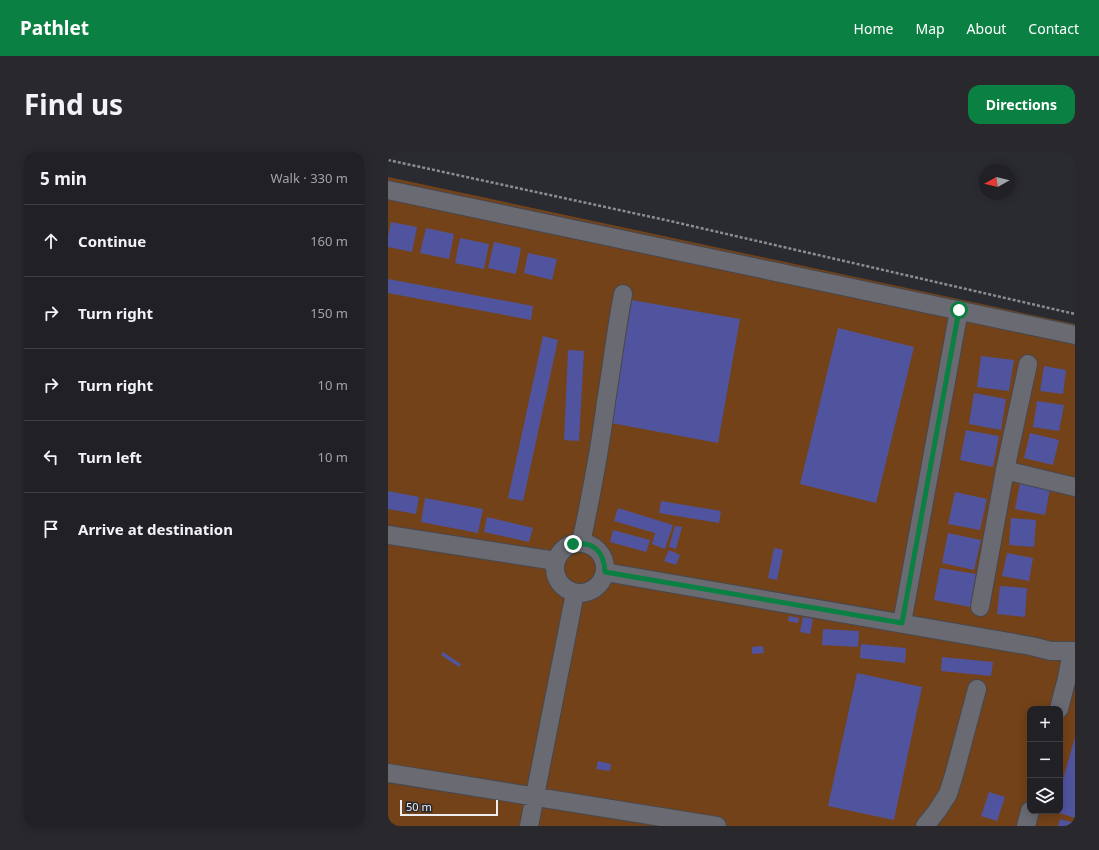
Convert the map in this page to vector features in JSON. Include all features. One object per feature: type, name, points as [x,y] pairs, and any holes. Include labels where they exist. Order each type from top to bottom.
[{"type":"street","points":[[388,190],[1075,335]]},
{"type":"street","points":[[581,543],[594,480],[615,337],[623,294]]},
{"type":"street","points":[[902,623],[959,310]]},
{"type":"street","points":[[980,607],[1005,470],[1028,364]]},
{"type":"street","points":[[1005,470],[1075,487]]},
{"type":"street","points":[[388,535],[556,561]]},
{"type":"street","points":[[581,543],[596,549],[602,556],[605,563],[605,572],[598,586],[591,591],[575,593],[567,590],[557,578],[555,569],[556,561],[559,554],[565,548],[573,544],[581,543]]},
{"type":"street","points":[[605,572],[902,623],[1031,646],[1051,651],[1073,652],[1060,706]]},
{"type":"street","points":[[529,826],[575,593]]},
{"type":"street","points":[[925,826],[948,794],[978,690]]},
{"type":"street","points":[[388,774],[717,826]]},
{"type":"street","points":[[1026,826],[1029,814]]},
{"type":"path","points":[[388,160],[670,221],[1075,314]]},
{"type":"shaded area","points":[[388,177],[1075,324],[1075,826],[388,826]]},
{"type":"building","points":[[391,222],[417,227],[412,252],[388,247]]},
{"type":"building","points":[[426,228],[454,234],[449,259],[420,253]]},
{"type":"building","points":[[460,238],[489,244],[484,269],[455,263]]},
{"type":"building","points":[[494,242],[521,248],[516,274],[488,268]]},
{"type":"building","points":[[528,253],[557,259],[552,280],[524,273]]},
{"type":"building","points":[[388,279],[533,306],[531,320],[388,293]]},
{"type":"building","points":[[632,300],[740,319],[718,443],[611,423]]},
{"type":"building","points":[[838,328],[914,347],[876,503],[800,484]]},
{"type":"building","points":[[543,336],[558,340],[523,501],[508,498]]},
{"type":"building","points":[[568,350],[584,351],[579,441],[564,440]]},
{"type":"building","points":[[981,356],[1014,360],[1009,391],[977,387]]},
{"type":"building","points":[[1044,366],[1066,370],[1063,394],[1040,391]]},
{"type":"building","points":[[974,393],[1006,399],[1001,430],[969,424]]},
{"type":"building","points":[[1037,401],[1064,405],[1059,431],[1033,427]]},
{"type":"building","points":[[966,430],[999,436],[993,467],[960,460]]},
{"type":"building","points":[[1030,433],[1059,440],[1053,465],[1024,458]]},
{"type":"building","points":[[1020,483],[1050,489],[1045,515],[1015,509]]},
{"type":"building","points":[[388,491],[419,497],[416,514],[388,509]]},
{"type":"building","points":[[955,492],[987,499],[980,530],[948,524]]},
{"type":"building","points":[[425,498],[483,509],[478,533],[421,522]]},
{"type":"building","points":[[661,501],[721,511],[719,523],[659,513]]},
{"type":"building","points":[[618,508],[673,525],[665,549],[652,544],[655,533],[614,521]]},
{"type":"building","points":[[487,517],[533,528],[529,542],[484,532]]},
{"type":"building","points":[[1011,518],[1036,520],[1034,547],[1009,545]]},
{"type":"building","points":[[675,526],[682,527],[676,549],[669,547]]},
{"type":"building","points":[[613,530],[650,540],[646,552],[610,542]]},
{"type":"building","points":[[948,533],[981,540],[974,570],[942,563]]},
{"type":"building","points":[[774,548],[783,550],[777,580],[768,578]]},
{"type":"building","points":[[669,550],[680,555],[676,565],[664,561]]},
{"type":"building","points":[[1007,553],[1033,558],[1029,581],[1002,576]]},
{"type":"building","points":[[940,568],[976,574],[970,607],[934,600]]},
{"type":"building","points":[[1000,586],[1027,588],[1025,617],[997,614]]},
{"type":"building","points":[[789,616],[799,618],[798,623],[788,621]]},
{"type":"building","points":[[803,617],[813,619],[810,634],[800,632]]},
{"type":"building","points":[[823,629],[859,631],[858,647],[822,645]]},
{"type":"building","points":[[861,644],[906,648],[905,663],[860,658]]},
{"type":"building","points":[[763,646],[764,653],[752,654],[752,647]]},
{"type":"building","points":[[443,652],[461,664],[459,667],[441,655]]},
{"type":"building","points":[[942,657],[993,662],[991,676],[941,671]]},
{"type":"building","points":[[857,673],[922,687],[894,820],[828,806]]},
{"type":"building","points":[[1075,737],[1075,818],[1062,814],[1063,779]]},
{"type":"building","points":[[598,761],[611,764],[610,771],[596,769]]},
{"type":"building","points":[[989,792],[1005,797],[997,821],[981,816]]},
{"type":"building","points":[[1060,819],[1075,823],[1075,826],[1058,826]]},
{"type":"route","points":[[573,544],[581,543],[596,549],[602,556],[605,563],[605,572],[902,623],[959,310]]}]
